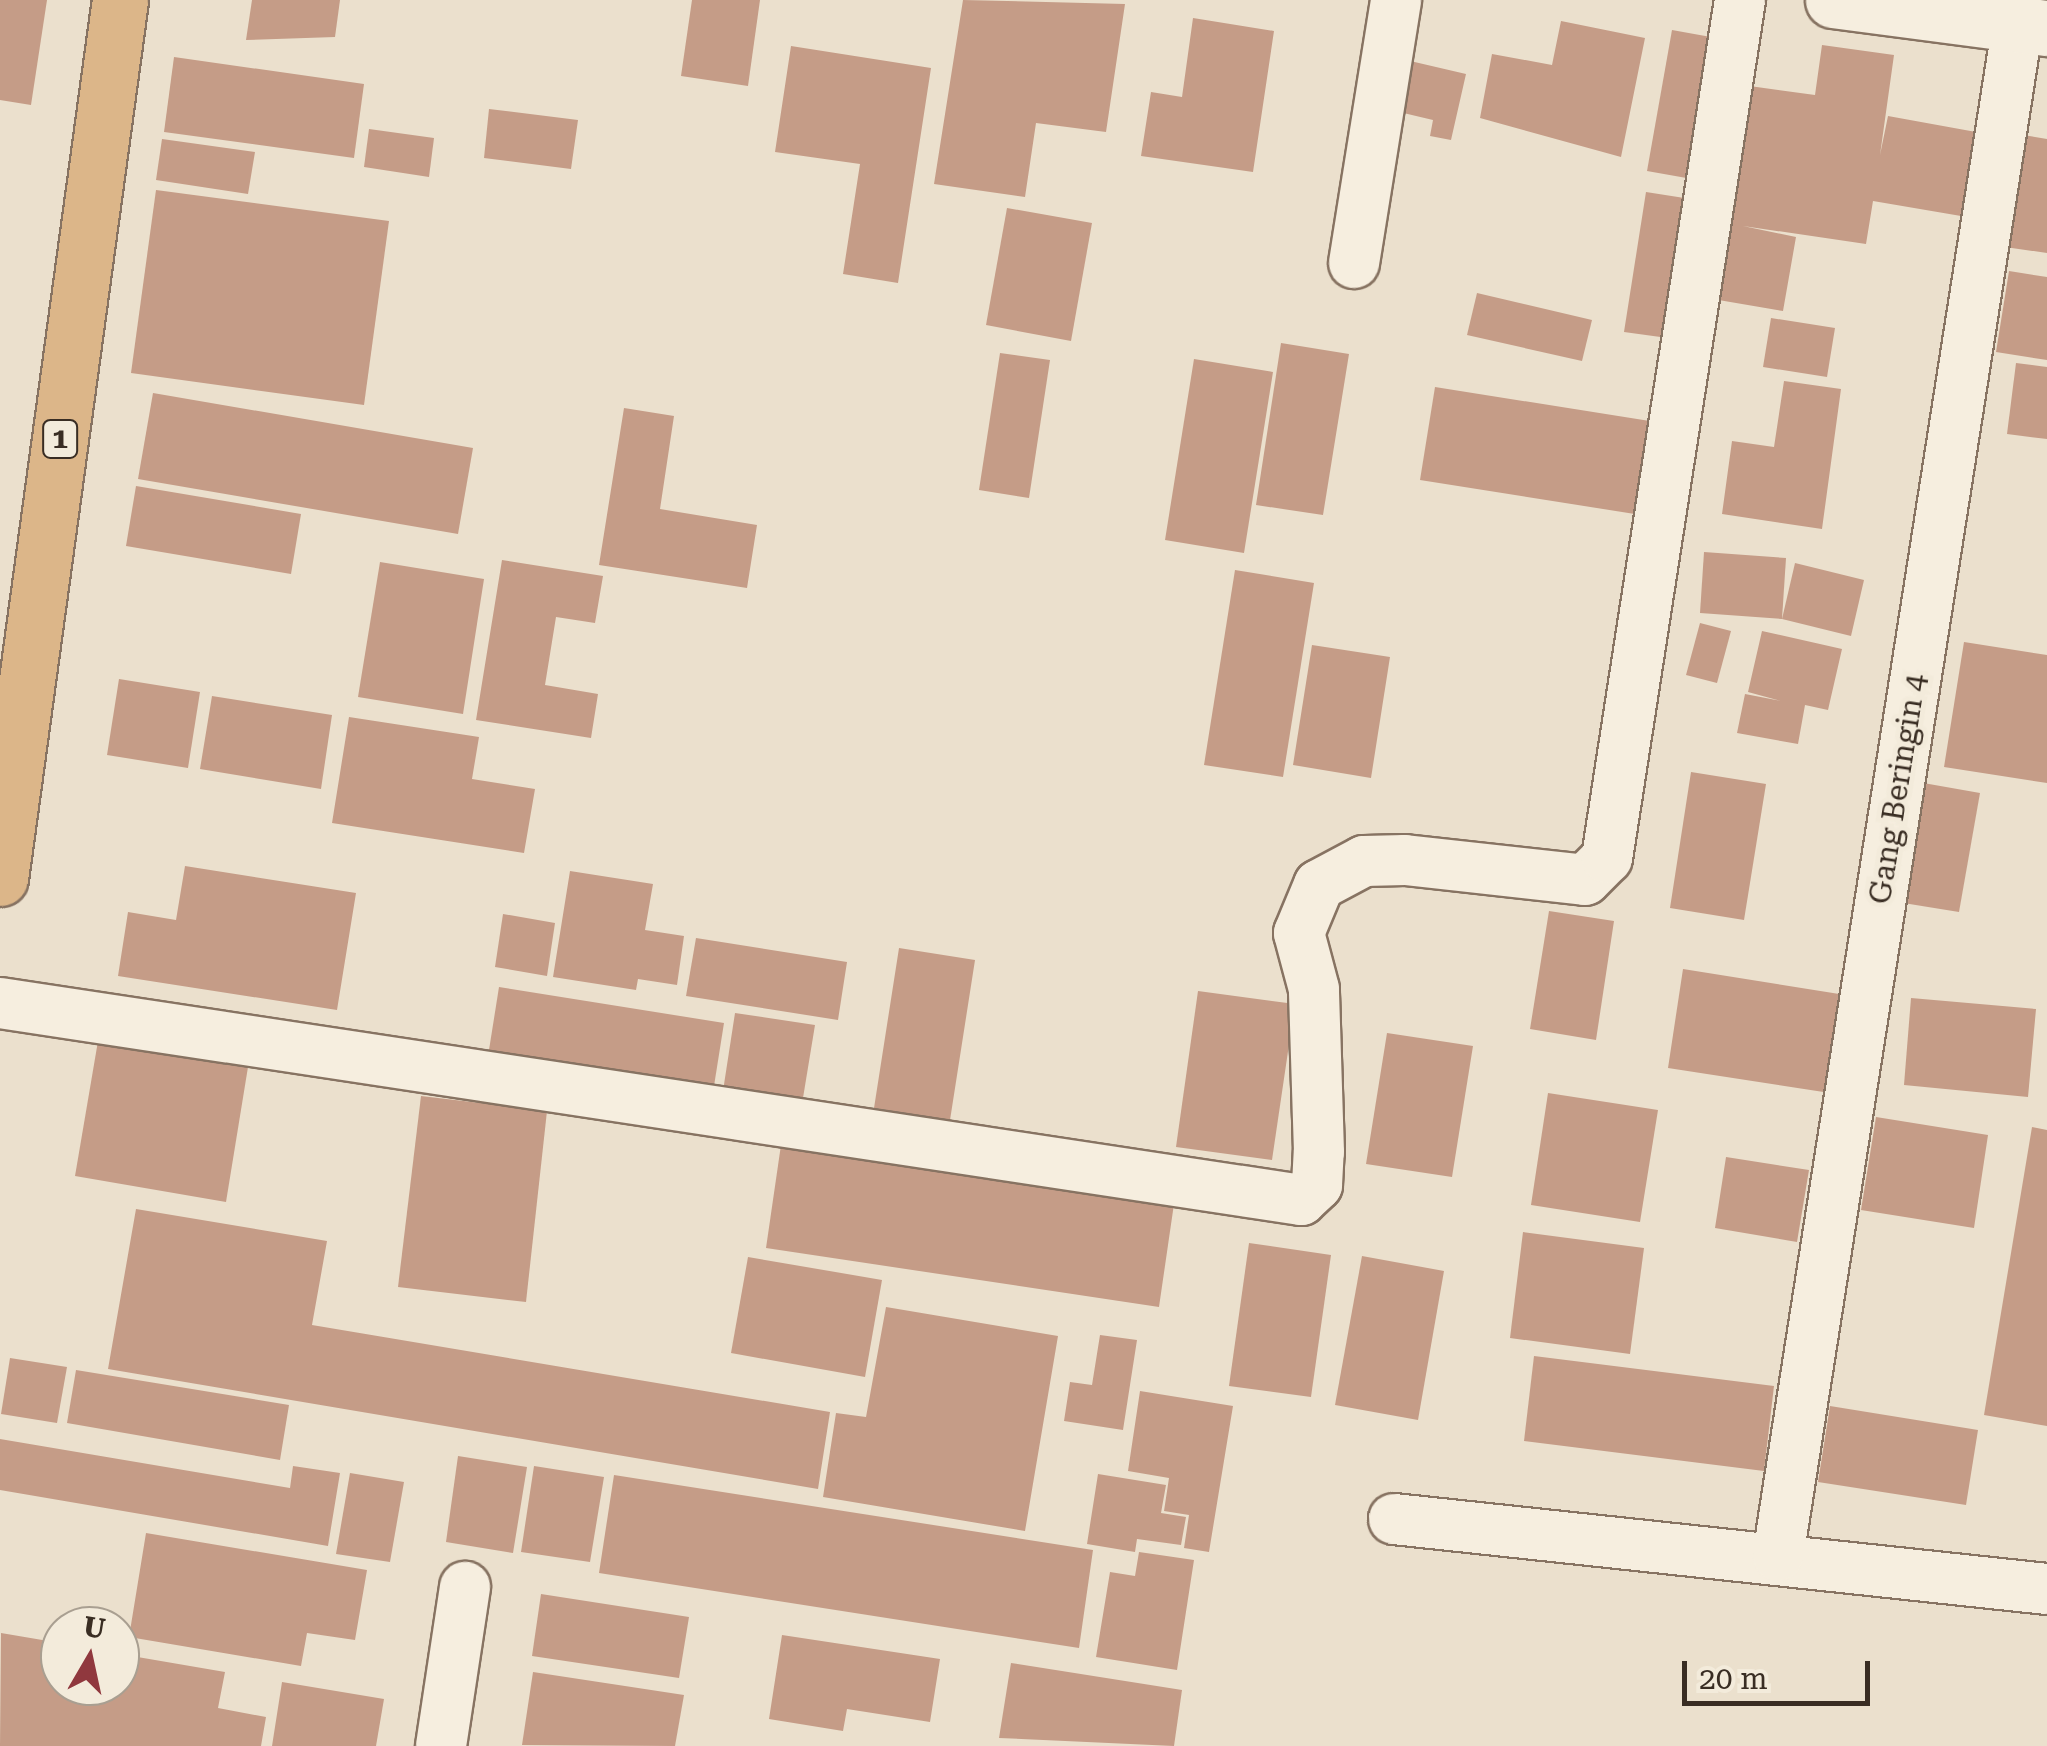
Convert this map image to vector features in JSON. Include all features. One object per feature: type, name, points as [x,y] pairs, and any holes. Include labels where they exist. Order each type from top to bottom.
[{"type":"highway","name":"1","points":[[0,878],[120,0]]},
{"type":"street","points":[[1354,262],[1396,0]]},
{"type":"street","points":[[0,1003],[1301,1200],[1317,1185],[1319,1152],[1314,989],[1299,933],[1319,885],[1364,861],[1405,860],[1585,880],[1606,858],[1740,0]]},
{"type":"street","points":[[1834,0],[1904,4],[2032,26]]},
{"type":"street","name":"Gang Beringin 4","points":[[1778,1556],[2032,26]]},
{"type":"street","points":[[1394,1519],[1778,1556],[2047,1589]]},
{"type":"street","points":[[441,1746],[465,1587]]},
{"type":"building","points":[[0,0],[47,0],[31,105],[0,100]]},
{"type":"building","points":[[252,0],[340,0],[335,37],[246,40]]},
{"type":"building","points":[[692,0],[760,0],[748,86],[681,76]]},
{"type":"building","points":[[963,0],[1125,4],[1106,132],[1036,123],[1025,197],[934,184]]},
{"type":"building","points":[[1193,18],[1274,31],[1253,172],[1141,156],[1151,92],[1182,97]]},
{"type":"building","points":[[1561,21],[1645,38],[1621,157],[1480,118],[1492,54],[1552,65]]},
{"type":"building","points":[[1672,30],[1733,41],[1709,182],[1647,171]]},
{"type":"building","points":[[1822,45],[1894,55],[1880,155],[1888,116],[1976,132],[1961,216],[1873,201],[1866,244],[1743,226],[1796,237],[1783,311],[1701,297],[1728,83],[1815,95]]},
{"type":"building","points":[[791,46],[931,68],[898,283],[843,274],[860,164],[775,152]]},
{"type":"building","points":[[174,57],[364,84],[354,158],[164,132]]},
{"type":"building","points":[[1406,60],[1466,74],[1451,140],[1430,136],[1433,120],[1395,111]]},
{"type":"building","points":[[489,109],[578,120],[571,169],[484,158]]},
{"type":"building","points":[[369,129],[434,138],[429,177],[364,167]]},
{"type":"building","points":[[2023,135],[2047,139],[2047,253],[2005,247]]},
{"type":"building","points":[[162,139],[255,152],[248,194],[156,180]]},
{"type":"building","points":[[156,190],[389,221],[364,405],[131,373]]},
{"type":"building","points":[[1646,192],[1697,200],[1675,339],[1624,332]]},
{"type":"building","points":[[1007,208],[1092,223],[1071,341],[986,325]]},
{"type":"building","points":[[2009,271],[2047,277],[2047,360],[1996,352]]},
{"type":"building","points":[[1477,293],[1592,320],[1582,361],[1467,335]]},
{"type":"building","points":[[1771,318],[1835,328],[1827,377],[1763,367]]},
{"type":"building","points":[[1281,343],[1349,354],[1323,515],[1256,505]]},
{"type":"building","points":[[1000,353],[1050,360],[1029,498],[979,490]]},
{"type":"building","points":[[1194,359],[1273,372],[1244,553],[1165,540]]},
{"type":"building","points":[[2016,363],[2047,367],[2047,439],[2007,434]]},
{"type":"building","points":[[1784,381],[1841,389],[1822,529],[1722,514],[1732,441],[1774,447]]},
{"type":"building","points":[[1435,387],[1656,422],[1641,515],[1420,480]]},
{"type":"building","points":[[153,393],[473,448],[458,534],[138,479]]},
{"type":"building","points":[[624,408],[674,416],[660,509],[757,525],[747,588],[599,565]]},
{"type":"building","points":[[136,486],[301,514],[291,574],[126,546]]},
{"type":"building","points":[[1704,552],[1786,558],[1782,619],[1700,613]]},
{"type":"building","points":[[502,560],[603,576],[595,623],[556,617],[545,685],[598,694],[591,738],[476,720]]},
{"type":"building","points":[[380,562],[484,579],[463,714],[358,697]]},
{"type":"building","points":[[1795,563],[1864,580],[1851,636],[1782,619]]},
{"type":"building","points":[[1235,570],[1314,583],[1283,777],[1204,765]]},
{"type":"building","points":[[1700,623],[1731,631],[1717,683],[1686,675]]},
{"type":"building","points":[[1762,631],[1842,649],[1828,710],[1805,705],[1798,744],[1737,733],[1745,694],[1781,701],[1748,692]]},
{"type":"building","points":[[1964,642],[2047,655],[2047,783],[1944,767]]},
{"type":"building","points":[[1312,645],[1390,657],[1371,778],[1293,765]]},
{"type":"building","points":[[119,679],[200,692],[188,768],[107,755]]},
{"type":"building","points":[[212,696],[332,715],[321,789],[200,769]]},
{"type":"building","points":[[349,717],[479,737],[472,779],[535,789],[524,853],[332,823]]},
{"type":"building","points":[[1691,772],[1766,784],[1744,920],[1670,908]]},
{"type":"building","points":[[1912,781],[1980,793],[1959,912],[1891,901]]},
{"type":"building","points":[[185,866],[356,893],[337,1010],[118,976],[128,912],[176,920]]},
{"type":"building","points":[[570,871],[653,884],[645,930],[684,936],[677,985],[638,979],[636,990],[553,977]]},
{"type":"building","points":[[1549,911],[1614,921],[1596,1040],[1530,1029]]},
{"type":"building","points":[[503,914],[555,923],[547,976],[495,967]]},
{"type":"building","points":[[696,938],[847,962],[838,1020],[686,996]]},
{"type":"building","points":[[899,948],[975,960],[950,1120],[874,1108]]},
{"type":"building","points":[[1683,969],[1858,997],[1843,1095],[1668,1068]]},
{"type":"building","points":[[499,987],[724,1023],[714,1086],[489,1050]]},
{"type":"building","points":[[1198,991],[1295,1004],[1272,1160],[1176,1147]]},
{"type":"building","points":[[1911,998],[2036,1009],[2028,1097],[1904,1085]]},
{"type":"building","points":[[735,1013],[815,1025],[802,1104],[723,1091]]},
{"type":"building","points":[[1387,1033],[1473,1046],[1452,1177],[1366,1164]]},
{"type":"building","points":[[98,1041],[248,1067],[226,1202],[75,1176]]},
{"type":"building","points":[[1548,1093],[1658,1110],[1640,1222],[1531,1205]]},
{"type":"building","points":[[421,1096],[547,1111],[526,1302],[398,1287]]},
{"type":"building","points":[[1876,1117],[1988,1135],[1974,1228],[1861,1210]]},
{"type":"building","points":[[2032,1127],[2047,1130],[2047,1426],[1984,1415]]},
{"type":"building","points":[[782,1138],[1175,1197],[1159,1307],[766,1248]]},
{"type":"building","points":[[1726,1157],[1809,1170],[1797,1242],[1715,1228]]},
{"type":"building","points":[[136,1209],[327,1241],[312,1325],[830,1412],[818,1489],[108,1369]]},
{"type":"building","points":[[1523,1232],[1644,1248],[1630,1354],[1510,1338]]},
{"type":"building","points":[[1249,1243],[1331,1255],[1311,1397],[1229,1386]]},
{"type":"building","points":[[1362,1256],[1444,1271],[1418,1420],[1335,1405]]},
{"type":"building","points":[[748,1257],[882,1280],[865,1377],[731,1353]]},
{"type":"building","points":[[886,1307],[1058,1336],[1025,1531],[823,1497],[836,1413],[866,1417]]},
{"type":"building","points":[[1100,1335],[1137,1340],[1123,1430],[1064,1421],[1070,1382],[1092,1385]]},
{"type":"building","points":[[1534,1356],[1774,1386],[1764,1471],[1524,1441]]},
{"type":"building","points":[[10,1358],[67,1367],[57,1423],[1,1414]]},
{"type":"building","points":[[76,1370],[289,1405],[280,1460],[67,1423]]},
{"type":"building","points":[[1140,1391],[1233,1406],[1209,1552],[1184,1548],[1189,1515],[1164,1511],[1169,1478],[1128,1471]]},
{"type":"building","points":[[1830,1406],[1978,1430],[1966,1505],[1818,1482]]},
{"type":"building","points":[[0,1439],[290,1488],[293,1466],[340,1473],[328,1546],[0,1490]]},
{"type":"building","points":[[458,1456],[527,1467],[513,1553],[446,1542]]},
{"type":"building","points":[[534,1466],[604,1477],[590,1562],[521,1552]]},
{"type":"building","points":[[350,1473],[404,1482],[390,1562],[336,1554]]},
{"type":"building","points":[[1098,1474],[1166,1485],[1161,1513],[1186,1517],[1181,1545],[1137,1539],[1135,1552],[1087,1544]]},
{"type":"building","points":[[614,1475],[1093,1550],[1079,1648],[599,1573]]},
{"type":"building","points":[[146,1533],[367,1570],[355,1640],[307,1633],[301,1666],[140,1639],[140,1606],[134,1606]]},
{"type":"building","points":[[1139,1552],[1194,1560],[1177,1670],[1096,1657],[1110,1572],[1135,1576]]},
{"type":"building","points":[[541,1594],[689,1617],[679,1678],[532,1656]]},
{"type":"building","points":[[1,1633],[40,1640],[40,1706],[140,1706],[140,1657],[225,1672],[218,1708],[266,1717],[261,1746],[0,1746]]},
{"type":"building","points":[[782,1635],[940,1659],[930,1722],[847,1709],[843,1731],[769,1719]]},
{"type":"building","points":[[1011,1663],[1182,1690],[1174,1746],[999,1738]]},
{"type":"building","points":[[533,1672],[684,1695],[675,1746],[522,1745]]},
{"type":"building","points":[[282,1682],[384,1699],[376,1746],[272,1746]]}]
